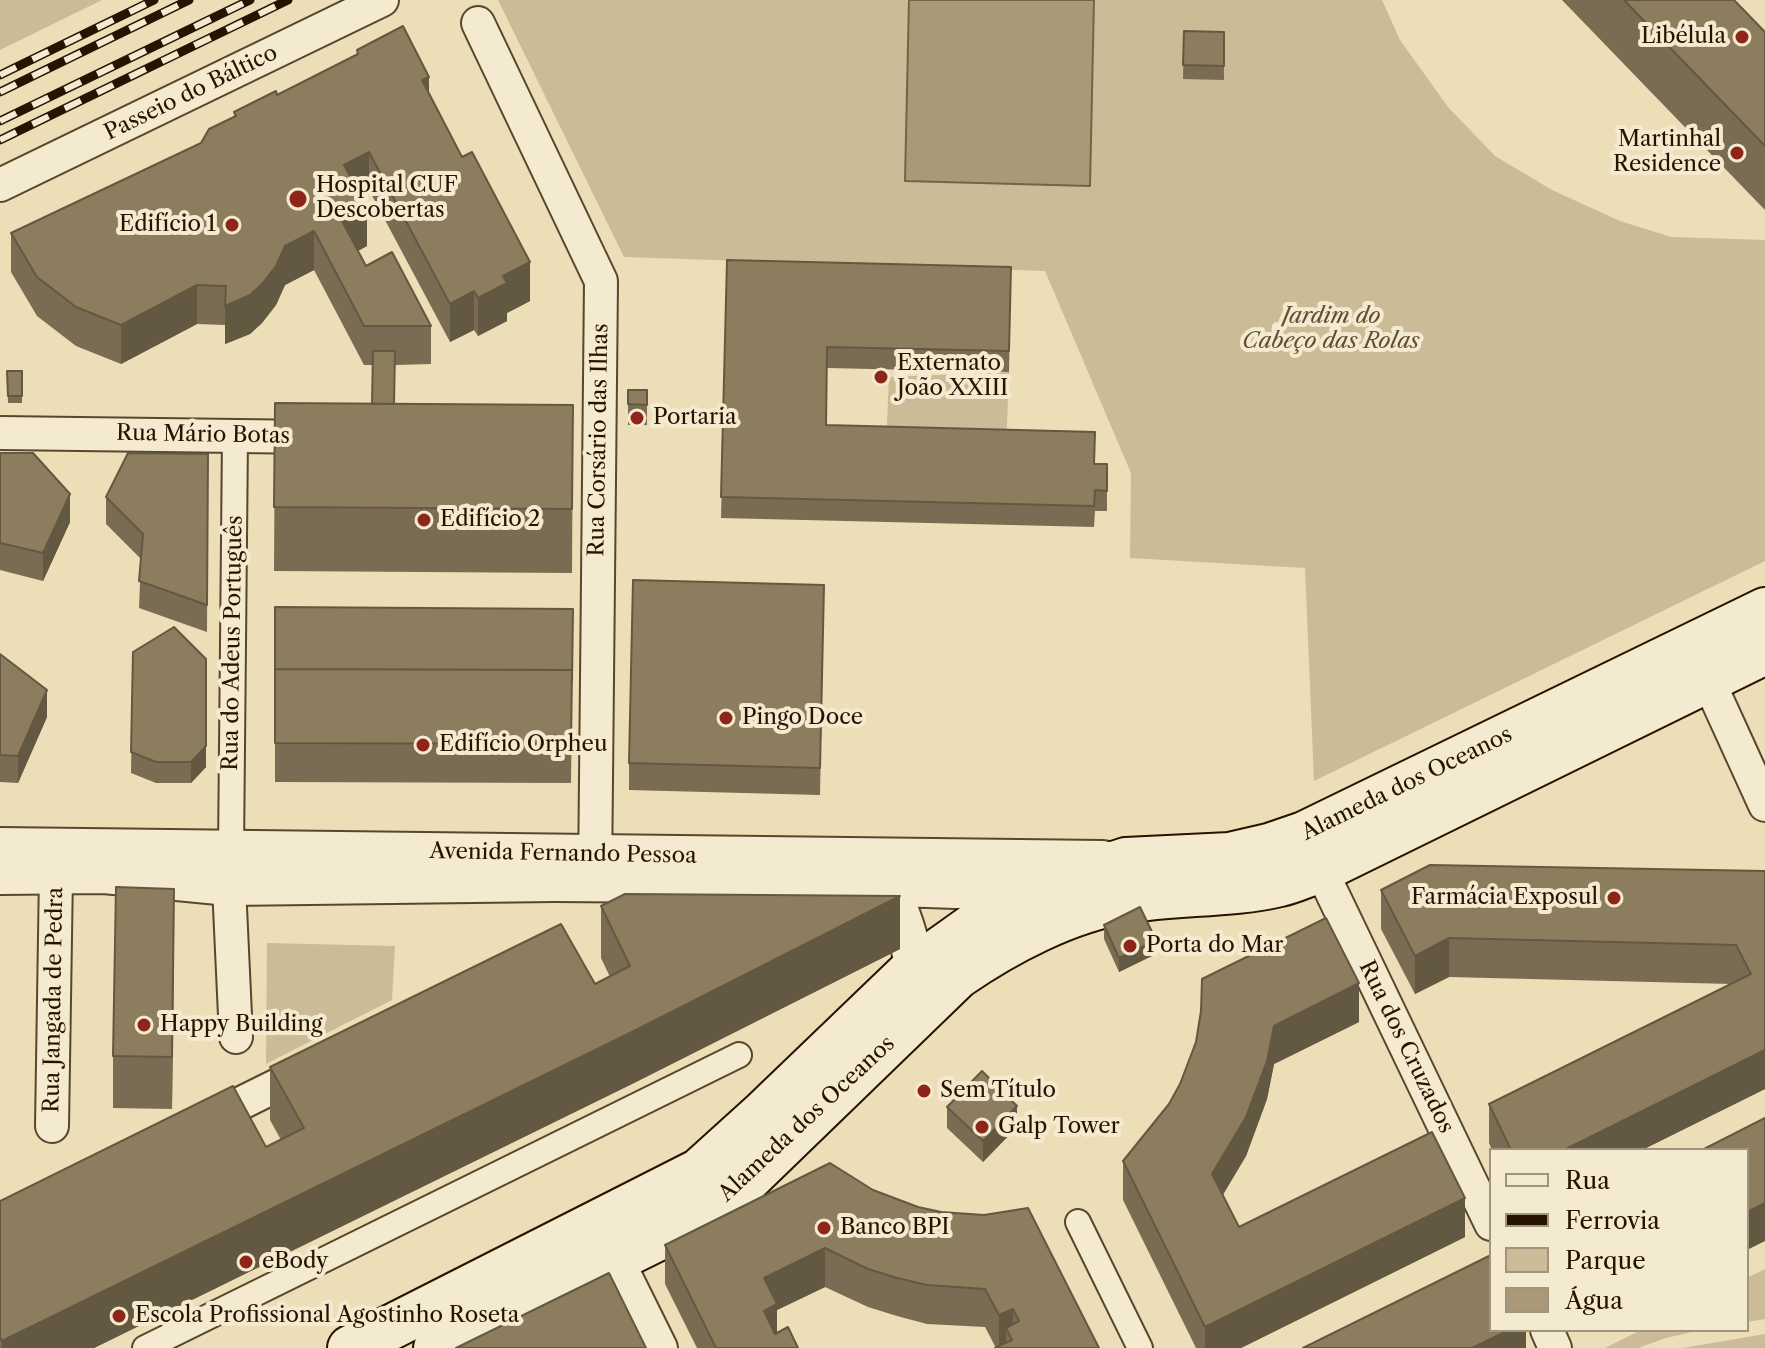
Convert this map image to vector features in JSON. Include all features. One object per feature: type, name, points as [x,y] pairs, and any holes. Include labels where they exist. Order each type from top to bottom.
[{"type":"main road","name":"Alameda dos Oceanos","points":[[350,1348],[699,1171],[914,968],[980,921],[1027,894],[1125,881],[1269,846],[1304,834],[1765,610]]},
{"type":"main road","points":[[1708,680],[1726,630]]},
{"type":"main road","name":"Alameda dos Oceanos","points":[[1125,881],[1252,888],[1281,884],[1321,870],[1765,652]]},
{"type":"main road","name":"Alameda dos Oceanos","points":[[436,1348],[697,1219],[730,1195],[958,976],[999,948],[1027,894]]},
{"type":"street","name":"Passeio do Báltico","points":[[0,185],[382,0]]},
{"type":"street","name":"Rua Corsário das Ilhas","points":[[478,23],[601,281],[601,387],[583,440],[595,869]]},
{"type":"street","name":"Rua Mário Botas","points":[[0,433],[347,437]]},
{"type":"street","name":"Rua do Adeus Português","points":[[235,436],[230,868],[236,1037]]},
{"type":"street","points":[[1708,680],[1765,805]]},
{"type":"street","name":"Avenida Fernando Pessoa","points":[[0,847],[230,868]]},
{"type":"street","name":"Avenida Fernando Pessoa","points":[[0,875],[230,868],[595,869],[1027,894]]},
{"type":"street","name":"Avenida Fernando Pessoa","points":[[595,869],[1027,894]]},
{"type":"street","name":"Rua dos Cruzados","points":[[1321,870],[1489,1220]]},
{"type":"street","name":"Rua Jangada de Pedra","points":[[52,1126],[56,874]]},
{"type":"street","points":[[887,886],[901,911],[911,939],[914,968]]},
{"type":"street","points":[[145,1348],[739,1055]]},
{"type":"street","points":[[174,1137],[336,1056]]},
{"type":"street","points":[[1078,1222],[1140,1348]]},
{"type":"street","points":[[617,1259],[661,1348]]},
{"type":"green space","points":[[0,0],[102,0],[0,50]]},
{"type":"green space","name":"Jardim do Cabeço das Rolas","points":[[498,0],[1382,0],[1400,40],[1448,107],[1495,156],[1552,190],[1620,221],[1671,237],[1765,240],[1765,561],[1314,781],[1305,568],[1130,558],[1131,473],[1045,271],[624,257]]},
{"type":"green space","points":[[1009,372],[1006,451],[886,446],[889,377]]},
{"type":"green space","points":[[267,943],[395,946],[392,1000],[266,1064]]},
{"type":"green space","points":[[1765,1269],[1765,1319],[1749,1322],[1749,1277]]},
{"type":"green space","points":[[1637,1332],[1692,1332],[1638,1348],[1605,1348]]},
{"type":"green space","points":[[1765,1334],[1765,1348],[1683,1348]]},
{"type":"water","points":[[909,0],[1094,0],[1090,186],[905,181]]},
{"type":"building","points":[[1624,0],[1734,0],[1765,32],[1765,146]]},
{"type":"building","name":"Edifício 1","points":[[403,26],[429,77],[422,80],[462,157],[472,152],[530,262],[503,276],[507,283],[478,298],[474,291],[450,304],[369,152],[344,165],[367,208],[342,221],[366,266],[392,252],[431,326],[364,326],[314,231],[285,246],[276,266],[250,295],[225,306],[226,286],[197,285],[121,325],[76,307],[37,277],[11,233],[201,143],[209,129],[236,116],[234,112],[276,91],[277,95],[358,54],[357,50]]},
{"type":"building","points":[[1184,31],[1224,32],[1224,66],[1183,65]]},
{"type":"building","points":[[727,260],[1011,267],[1009,351],[827,347],[826,425],[1095,432],[1094,464],[1107,464],[1107,491],[1095,490],[1094,506],[721,497]]},
{"type":"building","points":[[373,351],[395,351],[394,404],[372,404]]},
{"type":"building","points":[[7,371],[22,371],[22,396],[8,396]]},
{"type":"building","points":[[628,390],[647,390],[647,405],[628,404]]},
{"type":"building","points":[[275,403],[573,405],[572,509],[274,507]]},
{"type":"building","points":[[0,453],[33,453],[70,494],[43,553],[0,543]]},
{"type":"building","points":[[128,453],[208,454],[207,605],[139,581],[143,534],[106,497]]},
{"type":"building","name":"Pingo Doce","points":[[633,580],[824,585],[820,768],[629,763]]},
{"type":"building","points":[[275,607],[573,609],[572,681],[572,670],[275,669]]},
{"type":"building","points":[[174,627],[206,659],[206,746],[191,762],[156,762],[131,752],[133,652]]},
{"type":"building","points":[[0,654],[47,690],[18,756],[0,755]]},
{"type":"building","points":[[275,669],[572,670],[571,744],[275,743]]},
{"type":"building","points":[[1430,865],[1765,871],[1765,1050],[1568,1148],[1510,1148],[1489,1104],[1751,974],[1736,945],[1449,938],[1415,956],[1381,890]]},
{"type":"building","name":"Happy Building","points":[[116,887],[174,889],[172,1057],[113,1056]]},
{"type":"building","points":[[625,894],[900,896],[634,1031],[2,1341],[0,1201],[233,1086],[266,1147],[304,1128],[270,1067],[561,924],[595,984],[630,966],[601,906]]},
{"type":"building","points":[[1140,907],[1156,940],[1119,958],[1104,925]]},
{"type":"building","points":[[1326,918],[1359,983],[1274,1026],[1267,1061],[1246,1117],[1212,1174],[1239,1227],[1432,1132],[1465,1198],[1205,1327],[1123,1161],[1169,1104],[1180,1084],[1196,1042],[1202,979]]},
{"type":"building","points":[[982,1071],[1017,1106],[983,1141],[947,1107]]},
{"type":"building","points":[[1765,1118],[1765,1203],[1749,1211],[1749,1148],[1706,1148]]},
{"type":"building","points":[[830,1163],[873,1190],[918,1207],[984,1215],[1028,1208],[1099,1348],[995,1348],[1012,1340],[1006,1328],[1019,1321],[1013,1309],[999,1315],[985,1289],[927,1285],[897,1278],[868,1269],[825,1248],[764,1278],[777,1304],[764,1311],[775,1334],[788,1327],[798,1348],[716,1348],[665,1245]]},
{"type":"building","points":[[1489,1256],[1489,1332],[1505,1332],[1472,1348],[1303,1348]]},
{"type":"building","points":[[609,1273],[646,1348],[456,1348]]},
{"type":"railway","points":[[0,75],[154,0]]},
{"type":"railway","points":[[0,92],[189,0]]},
{"type":"railway","points":[[0,121],[250,0]]},
{"type":"railway","points":[[0,140],[288,0]]},
{"type":"place","name":"Libélula","points":[[1742,37]]},
{"type":"place","name":"Martinhal Residence","points":[[1737,153]]},
{"type":"place","name":"Hospital CUF Descobertas","points":[[298,199]]},
{"type":"place","name":"Edifício 1","points":[[232,225]]},
{"type":"place","name":"Externato João XXIII","points":[[881,377]]},
{"type":"place","name":"Portaria","points":[[637,418]]},
{"type":"place","name":"Edifício 2","points":[[424,520]]},
{"type":"place","name":"Pingo Doce","points":[[726,718]]},
{"type":"place","name":"Edifício Orpheu","points":[[423,745]]},
{"type":"place","name":"Farmácia Exposul","points":[[1614,898]]},
{"type":"place","name":"Porta do Mar","points":[[1130,946]]},
{"type":"place","name":"Happy Building","points":[[144,1025]]},
{"type":"place","name":"Sem Título","points":[[924,1091]]},
{"type":"place","name":"Galp Tower","points":[[982,1127]]},
{"type":"place","name":"Banco BPI","points":[[824,1228]]},
{"type":"place","name":"eBody","points":[[246,1262]]},
{"type":"place","name":"Escola Profissional Agostinho Roseta","points":[[119,1316]]}]
